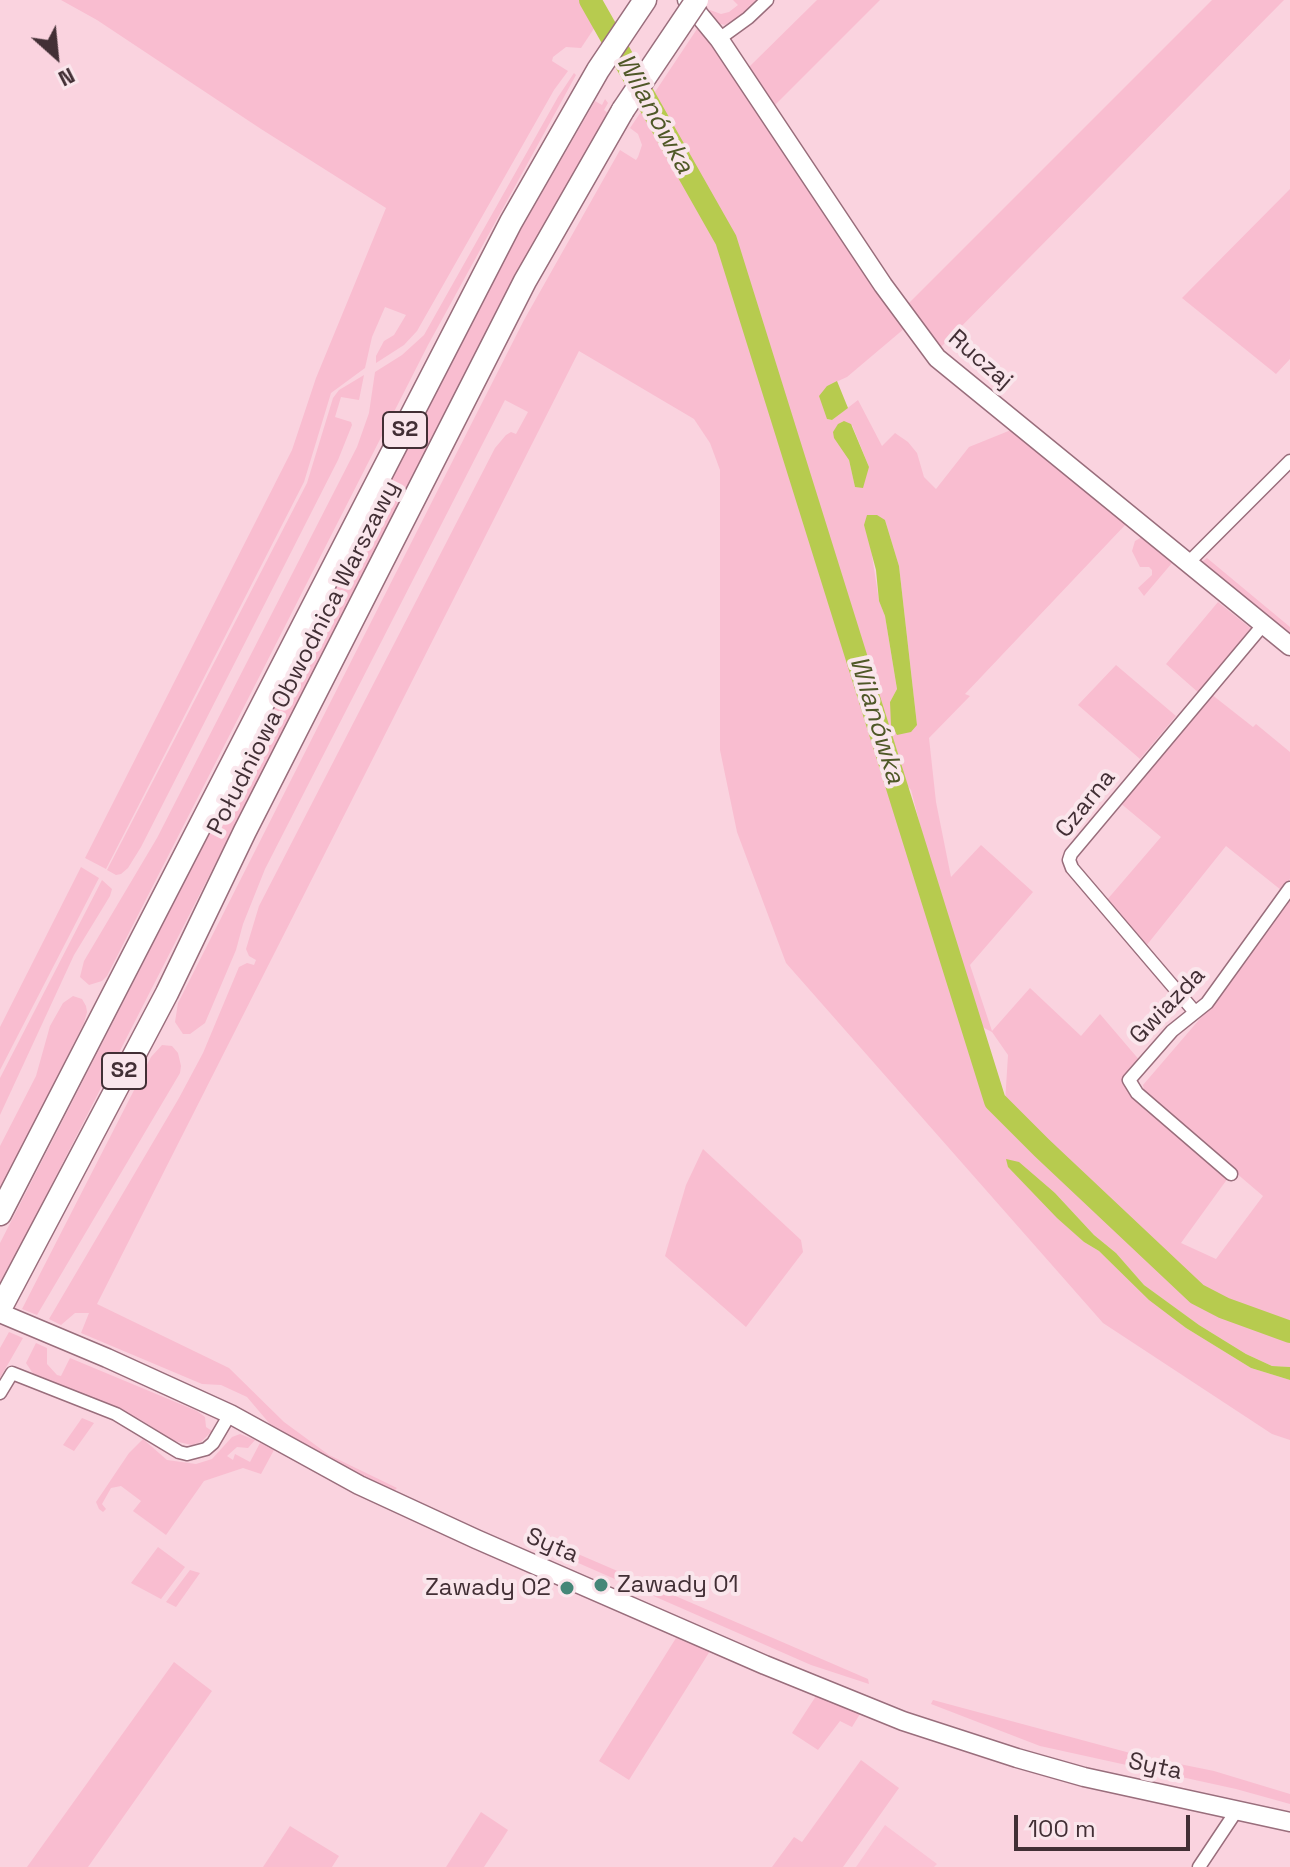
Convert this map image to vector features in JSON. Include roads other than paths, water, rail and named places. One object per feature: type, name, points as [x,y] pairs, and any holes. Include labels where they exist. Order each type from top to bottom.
[{"type":"highway","name":"Południowa Obwodnica Warszawy","points":[[0,1214],[511,222],[598,70],[645,0]]},
{"type":"highway","name":"Południowa Obwodnica Warszawy","points":[[0,1311],[167,993],[252,817],[525,281],[623,110],[697,0]]},
{"type":"street","name":"Ruczaj","points":[[687,0],[719,39],[927,346],[950,369],[1290,646]]},
{"type":"street","points":[[719,39],[767,0]]},
{"type":"street","points":[[1188,563],[1290,461]]},
{"type":"street","name":"Czarna","points":[[1194,1011],[1072,868],[1069,860],[1263,625]]},
{"type":"street","name":"Gwiazda","points":[[1231,1174],[1137,1093],[1130,1083],[1131,1077],[1172,1031],[1207,1003],[1290,888]]},
{"type":"street","name":"Syta","points":[[0,1311],[230,1414],[359,1485],[427,1517],[765,1665],[903,1721],[1084,1777],[1290,1822]]},
{"type":"street","points":[[0,1393],[12,1373],[116,1414],[187,1454],[206,1449],[213,1443],[230,1414]]},
{"type":"street","points":[[1199,1867],[1237,1810]]},
{"type":"waterway","name":"Wilanówka","points":[[590,0],[726,240],[995,1101],[1197,1294],[1224,1308],[1290,1332]]},
{"type":"place","name":"Zawady 01","points":[[601,1585]]},
{"type":"place","name":"Zawady 02","points":[[567,1588]]}]
